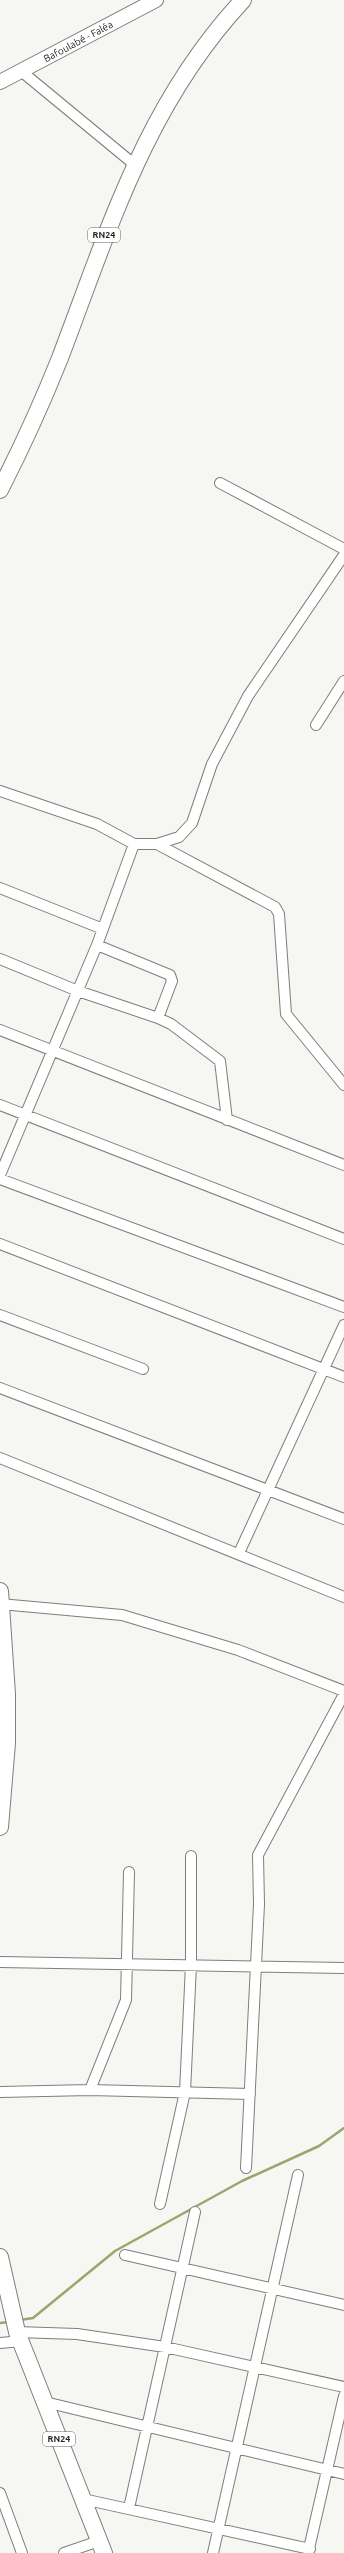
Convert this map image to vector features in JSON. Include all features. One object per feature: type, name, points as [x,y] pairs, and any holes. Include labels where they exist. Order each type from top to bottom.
[{"type":"main road","name":"Bafoulabé - Faléa","points":[[0,82],[156,0]]},
{"type":"main road","name":"RN24","points":[[2,479],[59,359],[105,233],[135,164],[155,124],[181,80],[212,35],[243,0]]},
{"type":"main road","points":[[0,1827],[4,1692],[1,1600]]},
{"type":"main road","name":"RN24","points":[[0,2257],[16,2327],[102,2547]]},
{"type":"street","points":[[21,71],[135,164]]},
{"type":"street","points":[[220,483],[344,549]]},
{"type":"street","points":[[0,791],[97,824],[134,844],[157,844],[179,837],[192,823],[212,764],[248,696],[344,555]]},
{"type":"street","points":[[316,725],[344,681]]},
{"type":"street","points":[[0,1176],[98,945],[134,844]]},
{"type":"street","points":[[157,844],[275,907],[279,914],[286,1014],[344,1084]]},
{"type":"street","points":[[0,888],[103,929]]},
{"type":"street","points":[[98,945],[170,975],[172,981],[158,1018]]},
{"type":"street","points":[[0,959],[78,991],[158,1018],[171,1024],[220,1061],[227,1120]]},
{"type":"street","points":[[0,1030],[344,1166]]},
{"type":"street","points":[[0,1105],[344,1239]]},
{"type":"street","points":[[0,1179],[344,1307]]},
{"type":"street","points":[[0,1244],[344,1377]]},
{"type":"street","points":[[0,1315],[143,1369]]},
{"type":"street","points":[[239,1553],[267,1490],[325,1370],[344,1325]]},
{"type":"street","points":[[0,1388],[344,1519]]},
{"type":"street","points":[[0,1458],[239,1553],[344,1597]]},
{"type":"street","points":[[1,1600],[122,1615],[238,1650],[344,1693],[258,1855],[259,1904],[246,2168]]},
{"type":"street","points":[[160,2204],[185,2092],[190,1965],[191,1856]]},
{"type":"street","points":[[90,2090],[126,2000],[129,1872]]},
{"type":"street","points":[[0,1962],[344,1968]]},
{"type":"street","points":[[0,2092],[90,2090],[250,2094]]},
{"type":"street","points":[[213,2553],[298,2175]]},
{"type":"street","points":[[129,2508],[196,2212]]},
{"type":"street","points":[[125,2255],[344,2305]]},
{"type":"street","points":[[0,2343],[16,2327],[77,2334],[165,2347],[344,2388]]},
{"type":"street","points":[[83,2499],[219,2528],[309,2551],[344,2396]]},
{"type":"street","points":[[45,2402],[344,2474]]},
{"type":"street","points":[[0,2493],[22,2553]]},
{"type":"street","points":[[64,2553],[102,2547]]},
{"type":"waterway","points":[[20,2320],[33,2318],[115,2251],[242,2181],[319,2146],[344,2128]]},
{"type":"waterway","points":[[0,2323],[9,2322]]}]
